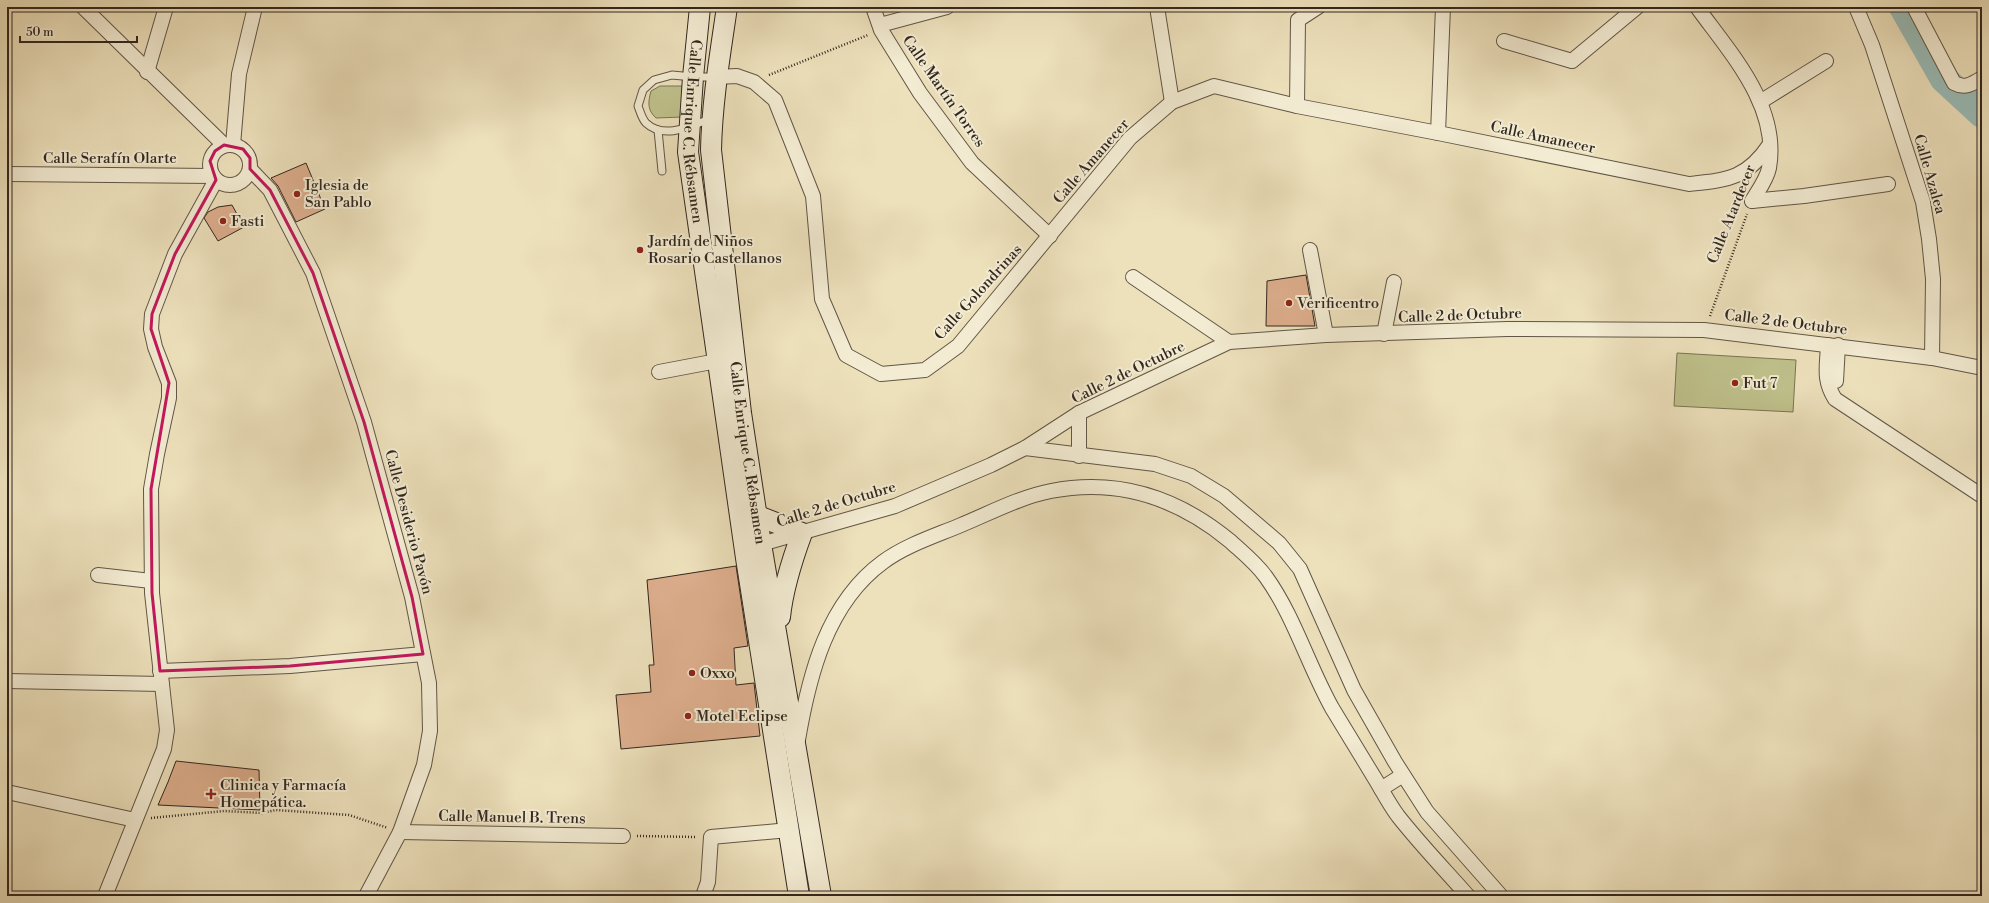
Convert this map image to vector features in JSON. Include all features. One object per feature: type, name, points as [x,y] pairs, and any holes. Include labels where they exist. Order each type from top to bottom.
[{"type":"main road","name":"Calle Enrique C. Rébsamen","points":[[700,7],[693,77],[688,152],[746,558],[799,896]]},
{"type":"main road","name":"Calle Enrique C. Rébsamen","points":[[727,7],[711,119],[711,150],[734,361],[761,544],[821,896]]},
{"type":"main road","points":[[758,516],[802,533],[790,566],[782,603],[778,639]]},
{"type":"street","points":[[83,7],[147,72],[228,145],[243,149],[250,158],[250,169],[246,179],[237,185],[226,185],[215,178],[211,171],[210,160],[215,151],[228,145]]},
{"type":"street","points":[[147,72],[166,7]]},
{"type":"street","points":[[228,145],[239,74],[255,7]]},
{"type":"street","name":"Calle Martín Torres","points":[[873,7],[880,27],[920,93],[972,163],[1050,236]]},
{"type":"street","points":[[880,27],[947,7]]},
{"type":"street","points":[[1157,7],[1172,102]]},
{"type":"street","points":[[1297,106],[1298,20],[1318,7]]},
{"type":"street","points":[[1438,133],[1443,7]]},
{"type":"street","points":[[1504,41],[1572,61],[1637,7]]},
{"type":"street","name":"Calle Atardecer","points":[[1697,7],[1749,80],[1760,102],[1767,122],[1770,144],[1769,168],[1762,184],[1752,200]]},
{"type":"street","name":"Calle Azalea","points":[[1856,7],[1872,45],[1923,202],[1934,279],[1932,358]]},
{"type":"street","points":[[1914,7],[1954,83],[1960,86],[1968,86],[1982,78]]},
{"type":"street","points":[[1760,102],[1826,61]]},
{"type":"street","points":[[716,77],[736,76],[754,82]]},
{"type":"street","name":"Calle Golondrinas","points":[[754,82],[776,100],[813,196],[822,299],[846,355],[881,374],[925,370],[958,346],[1050,236]]},
{"type":"street","name":"Calle Amanecer","points":[[1050,236],[1130,138],[1172,102],[1214,86],[1297,106],[1689,184],[1725,181],[1744,171],[1760,158],[1770,144]]},
{"type":"street","name":"Calle Desiderio Pavón","points":[[250,169],[270,190],[313,273],[364,422],[412,597],[429,683],[430,731],[424,765],[400,832],[366,896]]},
{"type":"street","name":"Calle Serafín Olarte","points":[[7,174],[215,178]]},
{"type":"street","points":[[105,896],[164,749],[167,730],[152,581],[151,489],[156,454],[169,398],[170,383],[155,347],[151,329],[152,314],[175,254],[215,178]]},
{"type":"street","points":[[1752,200],[1804,196],[1888,184]]},
{"type":"street","points":[[1310,250],[1326,335]]},
{"type":"street","points":[[1133,277],[1229,342]]},
{"type":"street","points":[[1384,334],[1394,282]]},
{"type":"street","name":"Calle 2 de Octubre","points":[[746,558],[761,544],[895,506],[991,466],[1025,448],[1079,413],[1229,342],[1326,335],[1507,330],[1704,330],[1932,358],[1982,368]]},
{"type":"street","points":[[1833,345],[1835,399],[1982,496]]},
{"type":"street","points":[[659,372],[717,361]]},
{"type":"street","points":[[1079,413],[1079,456]]},
{"type":"street","points":[[1025,448],[1079,456],[1155,464],[1191,476],[1224,496],[1279,543],[1300,569],[1354,690],[1403,775],[1427,812],[1501,896]]},
{"type":"street","points":[[796,752],[810,682],[823,644],[837,612],[856,586],[883,562],[913,545],[1022,499],[1048,491],[1077,487],[1112,487],[1147,495],[1181,507],[1208,523],[1241,550],[1264,575],[1278,596],[1331,706],[1397,815],[1468,896]]},
{"type":"street","points":[[98,574],[152,581]]},
{"type":"street","points":[[7,681],[161,677],[424,654]]},
{"type":"street","points":[[1381,789],[1403,775]]},
{"type":"street","points":[[7,792],[135,820]]},
{"type":"street","points":[[703,896],[708,882],[711,837],[789,830]]},
{"type":"street","name":"Calle Manuel B. Trens","points":[[400,832],[623,836]]},
{"type":"lane","points":[[711,119],[671,132],[658,130],[645,122],[638,106],[643,90],[654,80],[672,75],[716,77]]},
{"type":"lane","points":[[658,130],[662,170]]},
{"type":"path","points":[[754,82],[880,27]]},
{"type":"path","name":"Calle Atardecer","points":[[1704,330],[1752,200]]},
{"type":"path","points":[[135,820],[224,810],[262,813],[276,810],[349,815],[400,832]]},
{"type":"path","points":[[623,836],[711,837]]},
{"type":"highlighted area","points":[[224,145],[243,149],[250,158],[250,169],[270,190],[313,273],[364,422],[412,597],[423,654],[290,666],[160,671],[152,593],[151,489],[169,383],[151,329],[152,314],[175,254],[216,180],[210,161],[215,151]]},
{"type":"green space","points":[[660,86],[684,86],[683,117],[656,118],[653,115],[649,106],[650,95],[651,91]]},
{"type":"green space","name":"Fut 7","points":[[1677,353],[1796,360],[1793,412],[1674,406]]},
{"type":"building","name":"Iglesia de San Pablo","points":[[306,163],[325,209],[296,222],[278,186],[271,178]]},
{"type":"building","name":"Fasti","points":[[232,205],[244,227],[218,241],[204,218],[208,212],[218,207]]},
{"type":"building","name":"Verificentro","points":[[1306,275],[1315,326],[1266,326],[1267,281]]},
{"type":"building","points":[[736,566],[748,646],[734,648],[736,685],[754,683],[760,736],[621,749],[616,695],[651,692],[649,665],[654,665],[647,580]]},
{"type":"building","name":"Clinica y Farmacía Homepática.","points":[[176,761],[259,770],[260,810],[158,805]]},
{"type":"waterway","points":[[1903,7],[1944,79],[1982,114]]},
{"type":"place","name":"Iglesia de San Pablo","points":[[297,194]]},
{"type":"place","name":"Fasti","points":[[223,221]]},
{"type":"place","name":"Jardín de Niños Rosario Castellanos","points":[[640,250]]},
{"type":"place","name":"Verificentro","points":[[1289,303]]},
{"type":"place","name":"Fut 7","points":[[1735,383]]},
{"type":"place","name":"Oxxo","points":[[692,673]]},
{"type":"place","name":"Motel Eclipse","points":[[688,716]]},
{"type":"place","name":"Clinica y Farmacía Homepática.","points":[[211,794]]}]
